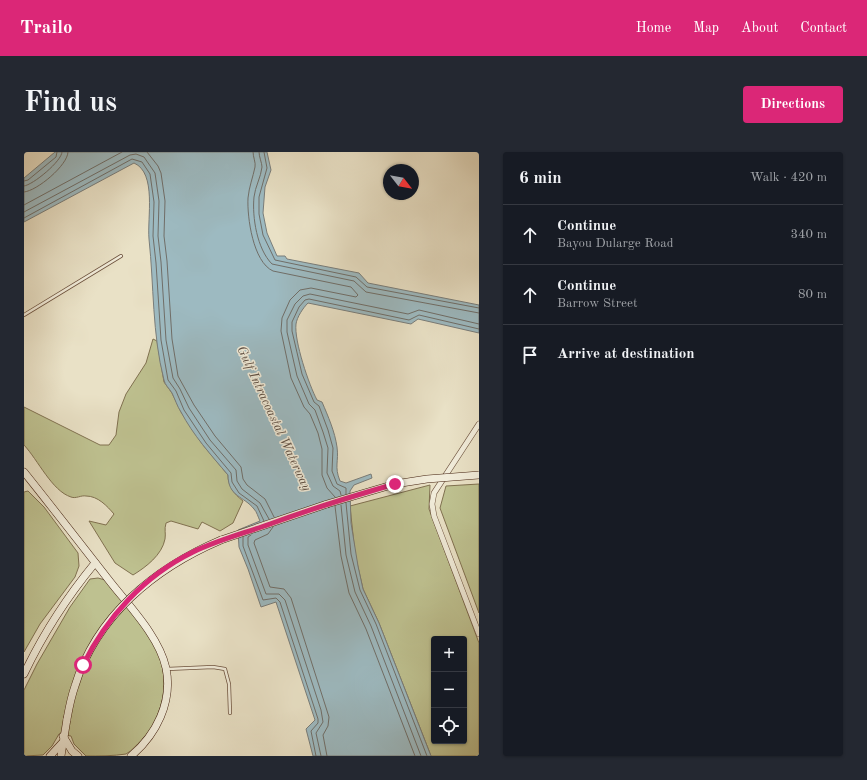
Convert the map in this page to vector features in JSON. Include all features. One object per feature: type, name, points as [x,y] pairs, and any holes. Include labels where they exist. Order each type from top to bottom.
[{"type":"main road","points":[[25,475],[158,645],[166,669],[166,694],[163,710],[157,726],[150,737],[131,756]]},
{"type":"main road","points":[[61,756],[67,719],[75,686],[96,641],[123,605],[152,578],[194,552],[221,540],[326,504],[395,484],[427,479],[479,475]]},
{"type":"main road","points":[[24,674],[53,621],[78,584],[95,563]]},
{"type":"main road","points":[[50,756],[63,740]]},
{"type":"main road","points":[[63,740],[78,756]]},
{"type":"street","points":[[479,424],[437,489],[432,504],[434,516],[479,634]]},
{"type":"lane","points":[[24,316],[121,256]]},
{"type":"lane","points":[[166,669],[213,667],[225,669],[229,684],[230,713]]},
{"type":"green space","points":[[153,339],[157,341],[164,382],[172,393],[181,412],[203,445],[228,475],[232,490],[243,501],[233,523],[220,531],[202,522],[198,529],[171,521],[166,523],[165,539],[161,550],[148,564],[133,575],[115,563],[89,521],[106,525],[114,514],[105,505],[90,496],[71,497],[64,494],[51,482],[24,445],[24,407],[100,445],[109,445],[116,435],[119,412],[126,394],[146,363]]},
{"type":"green space","points":[[479,484],[479,613],[440,508],[446,486]]},
{"type":"green space","points":[[430,485],[429,509],[479,643],[479,756],[431,756],[379,623],[363,589],[355,554],[350,506]]},
{"type":"green space","points":[[28,491],[44,507],[78,553],[79,566],[75,577],[40,624],[24,652],[24,492]]},
{"type":"green space","points":[[98,578],[105,580],[132,613],[151,639],[161,660],[164,684],[163,696],[156,719],[142,740],[126,754],[111,756],[86,756],[74,744],[71,736],[59,734],[52,746],[43,755],[24,756],[24,690],[37,664],[70,607],[90,579]]},
{"type":"water","name":"Gulf Intracoastal Waterway","points":[[55,152],[267,152],[271,170],[265,187],[263,213],[267,233],[277,256],[285,256],[287,259],[359,273],[368,283],[479,305],[479,333],[418,319],[411,324],[308,303],[300,313],[296,324],[297,341],[306,374],[317,400],[322,402],[335,436],[337,447],[337,471],[340,481],[346,483],[371,474],[372,478],[354,485],[350,491],[351,523],[358,566],[363,589],[379,623],[431,756],[313,756],[306,729],[315,720],[276,602],[261,607],[239,547],[238,530],[260,521],[257,513],[231,488],[228,475],[191,429],[165,382],[160,363],[155,327],[149,239],[149,197],[146,176],[141,168],[134,163],[24,222],[24,178]]},
{"type":"route","points":[[83,665],[99,636],[123,605],[152,578],[176,562],[221,540],[326,504],[395,484]]}]
